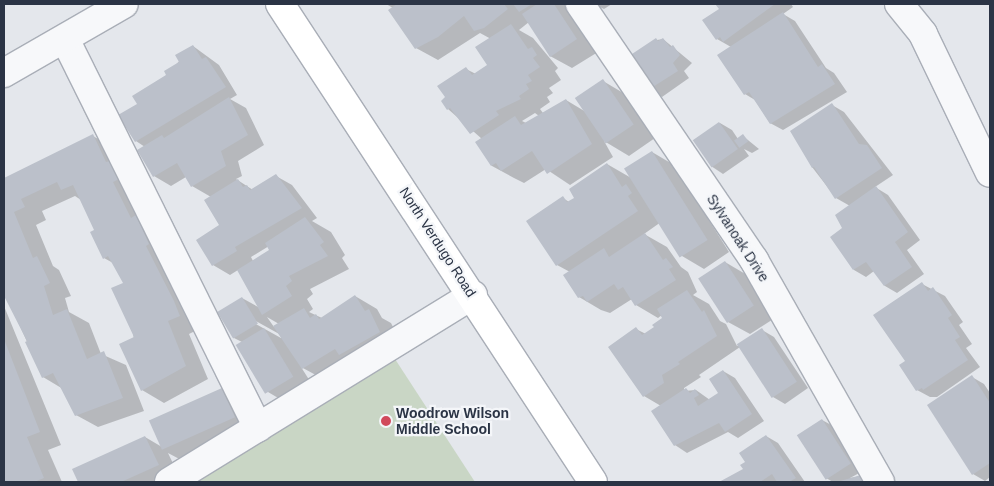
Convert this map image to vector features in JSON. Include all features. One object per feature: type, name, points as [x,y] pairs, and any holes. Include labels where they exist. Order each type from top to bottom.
[{"type":"main road","name":"North Verdugo Road","points":[[280,4],[473,295],[593,482]]},
{"type":"street","points":[[4,73],[124,4]]},
{"type":"street","name":"Sylvanoak Drive","points":[[580,4],[754,260],[880,482]]},
{"type":"street","points":[[899,4],[923,34],[990,173]]},
{"type":"street","points":[[65,39],[258,428]]},
{"type":"street","points":[[169,482],[473,295]]},
{"type":"green space","name":"Woodrow Wilson Middle School","points":[[395,359],[475,482],[194,482]]},
{"type":"building","points":[[397,4],[504,4],[508,9],[484,28],[474,31],[464,16],[438,37],[415,49],[388,10]]},
{"type":"building","points":[[513,4],[532,4],[519,12]]},
{"type":"building","points":[[537,4],[554,4],[577,39],[550,57],[522,14]]},
{"type":"building","points":[[715,4],[775,4],[723,42],[720,37],[716,40],[702,20],[719,9]]},
{"type":"building","points":[[783,12],[818,67],[822,64],[835,84],[770,124],[749,92],[744,95],[717,55]]},
{"type":"building","points":[[511,24],[528,49],[532,47],[537,55],[533,58],[540,67],[528,75],[532,81],[526,84],[529,89],[519,96],[521,99],[496,111],[499,115],[470,134],[450,108],[447,110],[441,101],[445,97],[437,86],[466,67],[472,75],[487,65],[475,47]]},
{"type":"building","points":[[656,38],[658,41],[663,38],[670,47],[673,45],[680,55],[673,63],[678,71],[648,90],[626,58]]},
{"type":"building","points":[[193,45],[202,59],[206,57],[226,87],[135,142],[118,115],[137,104],[132,96],[166,75],[164,71],[179,62],[175,55]]},
{"type":"building","points":[[603,79],[634,125],[606,144],[575,98]]},
{"type":"building","points":[[229,97],[248,135],[221,151],[226,166],[191,187],[177,163],[153,177],[137,150],[162,135],[164,138]]},
{"type":"building","points":[[566,99],[592,144],[547,174],[532,151],[501,171],[496,163],[491,166],[475,142],[515,116],[521,125]]},
{"type":"building","points":[[832,103],[859,144],[867,145],[882,168],[835,199],[814,167],[812,168],[790,131]]},
{"type":"building","points":[[719,122],[738,149],[712,167],[693,140]]},
{"type":"building","points":[[93,134],[106,162],[110,161],[119,179],[113,182],[131,218],[136,215],[149,244],[146,246],[174,301],[180,316],[168,321],[186,366],[141,391],[119,344],[134,337],[111,288],[123,283],[108,256],[103,259],[90,232],[94,230],[73,185],[61,190],[57,182],[21,199],[25,207],[14,212],[33,258],[37,256],[50,283],[44,286],[53,315],[67,309],[87,359],[104,351],[123,398],[75,416],[53,373],[42,378],[25,342],[27,341],[4,296],[4,178]]},
{"type":"building","points":[[743,134],[748,141],[739,148],[734,140]]},
{"type":"building","points":[[652,151],[708,240],[680,258],[624,168]]},
{"type":"building","points":[[607,163],[622,187],[626,184],[632,193],[628,196],[638,211],[556,266],[526,221],[563,196],[567,202],[574,198],[569,189]]},
{"type":"building","points":[[276,174],[302,208],[235,247],[237,251],[212,266],[196,240],[219,225],[204,200],[238,179],[243,187],[247,185],[250,190]]},
{"type":"building","points":[[876,186],[908,232],[895,242],[912,267],[884,286],[866,262],[853,270],[830,237],[842,228],[835,215]]},
{"type":"building","points":[[305,217],[324,242],[320,245],[328,256],[289,276],[292,281],[286,286],[292,296],[262,315],[237,270],[269,250],[265,243]]},
{"type":"building","points":[[645,233],[663,260],[666,258],[673,267],[669,269],[676,280],[635,306],[623,287],[618,290],[614,284],[587,302],[583,296],[578,298],[563,275],[604,248],[609,257]]},
{"type":"building","points":[[725,261],[754,305],[727,323],[698,278]]},
{"type":"building","points":[[922,282],[928,291],[933,287],[952,315],[948,318],[960,337],[955,340],[968,360],[923,390],[922,388],[916,391],[899,365],[905,361],[873,315]]},
{"type":"building","points":[[687,290],[702,312],[704,310],[717,336],[662,375],[664,383],[643,397],[608,347],[636,327],[642,335],[654,327],[652,325],[662,318],[657,309]]},
{"type":"building","points":[[355,295],[365,311],[369,309],[380,332],[339,355],[335,349],[302,369],[273,326],[304,308],[310,318],[316,314],[319,319]]},
{"type":"building","points":[[242,297],[258,324],[233,339],[217,312]]},
{"type":"building","points":[[264,328],[293,377],[265,394],[236,345]]},
{"type":"building","points":[[762,328],[797,382],[772,398],[737,344]]},
{"type":"building","points":[[4,339],[40,432],[27,437],[44,478],[34,482],[4,482]]},
{"type":"building","points":[[723,370],[752,414],[725,432],[719,423],[674,446],[651,411],[686,388],[690,393],[695,389],[699,395],[694,398],[698,406],[718,393],[709,379]]},
{"type":"building","points":[[972,375],[990,403],[990,463],[972,475],[927,405]]},
{"type":"building","points":[[222,388],[235,417],[162,450],[149,421]]},
{"type":"building","points":[[822,419],[851,463],[826,480],[797,435]]},
{"type":"building","points":[[766,435],[796,478],[789,482],[777,482],[772,474],[760,482],[719,482],[743,469],[740,465],[745,462],[739,453]]},
{"type":"building","points":[[145,436],[159,465],[121,482],[78,482],[72,469]]},
{"type":"building","points":[[861,475],[863,482],[837,482]]},
{"type":"place","name":"Woodrow Wilson Middle School","points":[[386,421]]}]
